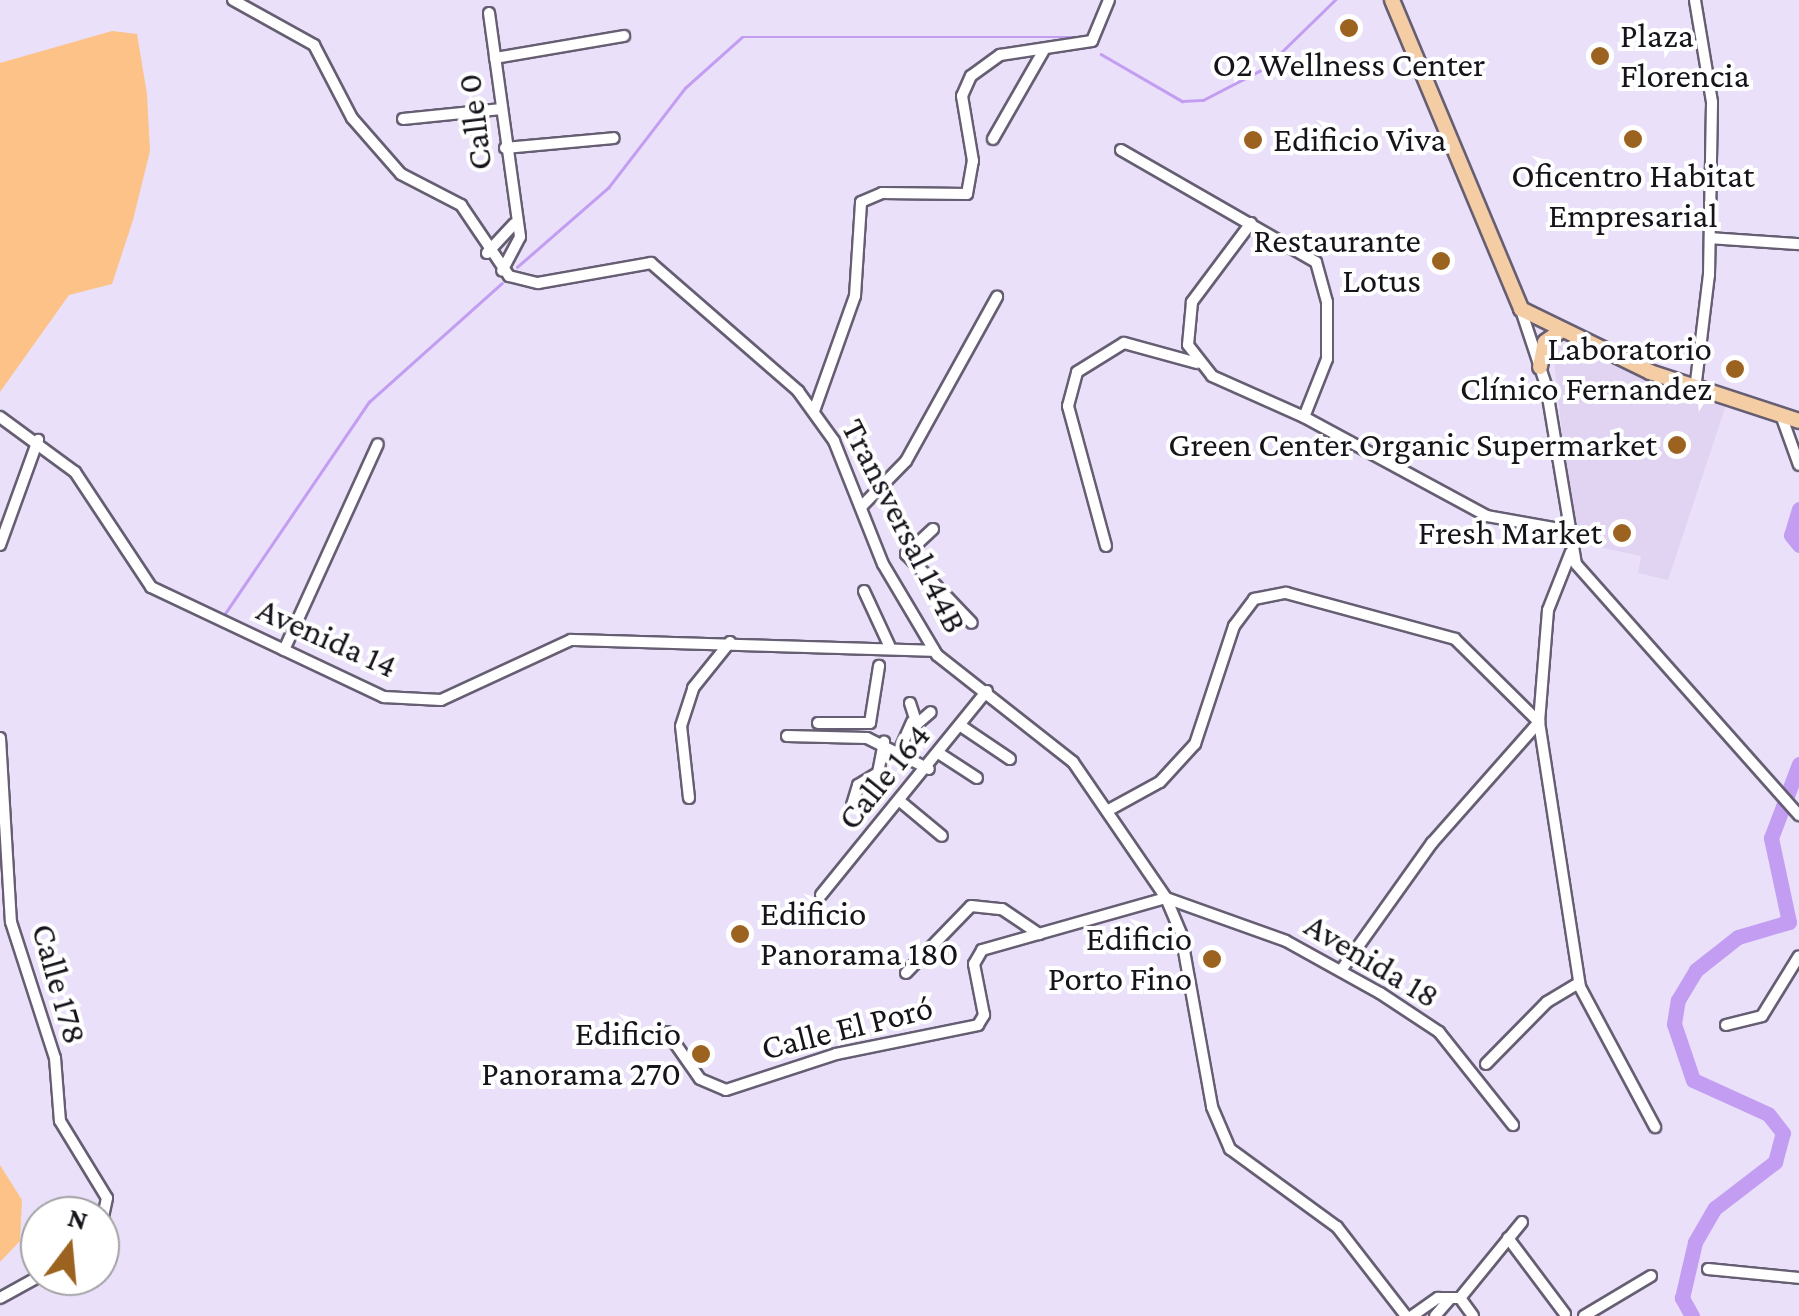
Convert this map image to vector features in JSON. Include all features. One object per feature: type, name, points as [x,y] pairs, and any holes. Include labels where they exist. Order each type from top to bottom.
[{"type":"main road","points":[[1392,0],[1521,309],[1558,334],[1695,390],[1799,420]]},
{"type":"main road","points":[[1540,367],[1545,342],[1558,334]]},
{"type":"street","points":[[233,0],[314,46],[352,118],[402,174],[460,205],[502,271]]},
{"type":"street","points":[[814,411],[856,296],[861,202],[882,193],[966,194],[972,161],[962,96],[970,76],[1000,54],[1092,41],[1109,0]]},
{"type":"street","points":[[1695,390],[1710,238],[1712,102],[1696,0]]},
{"type":"street","name":"Calle 0","points":[[489,12],[517,248],[502,271]]},
{"type":"street","points":[[495,58],[624,36]]},
{"type":"street","points":[[992,139],[1044,50]]},
{"type":"street","points":[[403,119],[501,109]]},
{"type":"street","points":[[505,148],[614,138]]},
{"type":"street","points":[[1121,150],[1306,252],[1323,274],[1327,359],[1304,417]]},
{"type":"street","points":[[1197,363],[1187,312],[1251,223]]},
{"type":"street","points":[[487,253],[514,224]]},
{"type":"street","points":[[1710,238],[1799,244]]},
{"type":"street","name":"Transversal 144B","points":[[502,271],[538,283],[651,263],[814,411],[934,651],[1074,762],[1166,898],[1212,1107],[1230,1149],[1337,1227],[1409,1316]]},
{"type":"street","points":[[861,507],[906,461],[996,297]]},
{"type":"street","points":[[1521,309],[1540,367],[1572,552],[1584,575],[1799,815]]},
{"type":"street","points":[[1106,546],[1068,406],[1077,372],[1124,343],[1197,363],[1487,516],[1570,531]]},
{"type":"street","points":[[1781,416],[1799,465]]},
{"type":"street","name":"Avenida 14","points":[[0,417],[38,440],[98,503],[150,587],[356,687],[424,703],[571,640],[889,645],[934,651]]},
{"type":"street","points":[[0,545],[38,440]]},
{"type":"street","points":[[284,650],[378,444]]},
{"type":"street","points":[[933,529],[906,554],[972,623]]},
{"type":"street","points":[[1572,552],[1555,585],[1538,722],[1580,983],[1655,1127]]},
{"type":"street","points":[[1555,585],[1584,575]]},
{"type":"street","points":[[864,591],[889,645]]},
{"type":"street","points":[[1107,812],[1181,763],[1242,610],[1270,594],[1455,639],[1538,722]]},
{"type":"street","points":[[689,798],[681,726],[692,688],[730,642]]},
{"type":"street","points":[[825,736],[822,723],[870,723],[879,666]]},
{"type":"street","name":"Calle 164","points":[[821,895],[930,768],[987,691]]},
{"type":"street","points":[[900,749],[912,722],[910,703]]},
{"type":"street","points":[[912,722],[930,712]]},
{"type":"street","points":[[1342,969],[1432,842],[1538,722]]},
{"type":"street","points":[[960,726],[1010,758]]},
{"type":"street","points":[[787,736],[884,742],[930,768]]},
{"type":"street","name":"Calle 178","points":[[0,738],[11,922],[56,1058],[60,1121],[106,1196]]},
{"type":"street","points":[[852,805],[858,785],[878,773],[884,742]]},
{"type":"street","points":[[940,754],[977,778]]},
{"type":"street","points":[[901,802],[942,836]]},
{"type":"street","name":"Avenida 18","points":[[1166,898],[1342,969],[1439,1032],[1513,1125]]},
{"type":"street","name":"Calle El Poró","points":[[667,1032],[700,1079],[726,1090],[836,1054],[978,1024],[978,954],[1166,898]]},
{"type":"street","points":[[906,973],[970,906],[1002,909],[1039,934]]},
{"type":"street","points":[[1726,1025],[1762,1016],[1799,956]]},
{"type":"street","points":[[1486,1064],[1546,1002],[1580,983]]},
{"type":"street","points":[[1434,1316],[1455,1298],[1522,1222]]},
{"type":"street","points":[[1508,1238],[1565,1314]]},
{"type":"street","points":[[1708,1269],[1799,1278]]},
{"type":"street","points":[[1584,1316],[1651,1276]]},
{"type":"street","points":[[1409,1316],[1455,1298]]},
{"type":"street","points":[[1455,1298],[1473,1316]]},
{"type":"shaded area","points":[[112,31],[137,34],[147,94],[150,151],[133,220],[112,284],[69,295],[0,392],[0,63]]},
{"type":"shaded area","points":[[1552,343],[1726,405],[1668,580],[1638,573],[1641,556],[1574,542]]},
{"type":"shaded area","points":[[0,1165],[20,1197],[20,1241],[0,1262]]},
{"type":"waterway","points":[[1101,54],[1182,101],[1203,100],[1265,68],[1335,0]]},
{"type":"waterway","points":[[517,267],[608,188],[685,88],[742,37],[1081,37]]},
{"type":"waterway","points":[[224,615],[369,402],[502,283]]},
{"type":"waterway","points":[[1799,509],[1791,535],[1799,545]]},
{"type":"waterway","points":[[1692,1316],[1682,1298],[1695,1242],[1715,1208],[1775,1162],[1783,1133],[1768,1114],[1693,1080],[1674,1024],[1678,1000],[1696,970],[1738,937],[1789,922],[1771,838],[1799,764]]},
{"type":"place","name":"O2 Wellness Center","points":[[1349,28]]},
{"type":"place","name":"Plaza Florencia","points":[[1600,56]]},
{"type":"place","name":"Oficentro Habitat Empresarial","points":[[1633,139]]},
{"type":"place","name":"Edificio Viva","points":[[1253,140]]},
{"type":"place","name":"Restaurante Lotus","points":[[1441,261]]},
{"type":"place","name":"Laboratorio Clínico Fernandez","points":[[1735,369]]},
{"type":"place","name":"Green Center Organic Supermarket","points":[[1677,445]]},
{"type":"place","name":"Fresh Market","points":[[1622,533]]},
{"type":"place","name":"Edificio Panorama 180","points":[[740,934]]},
{"type":"place","name":"Edificio Porto Fino","points":[[1212,959]]},
{"type":"place","name":"Edificio Panorama 270","points":[[701,1054]]}]
